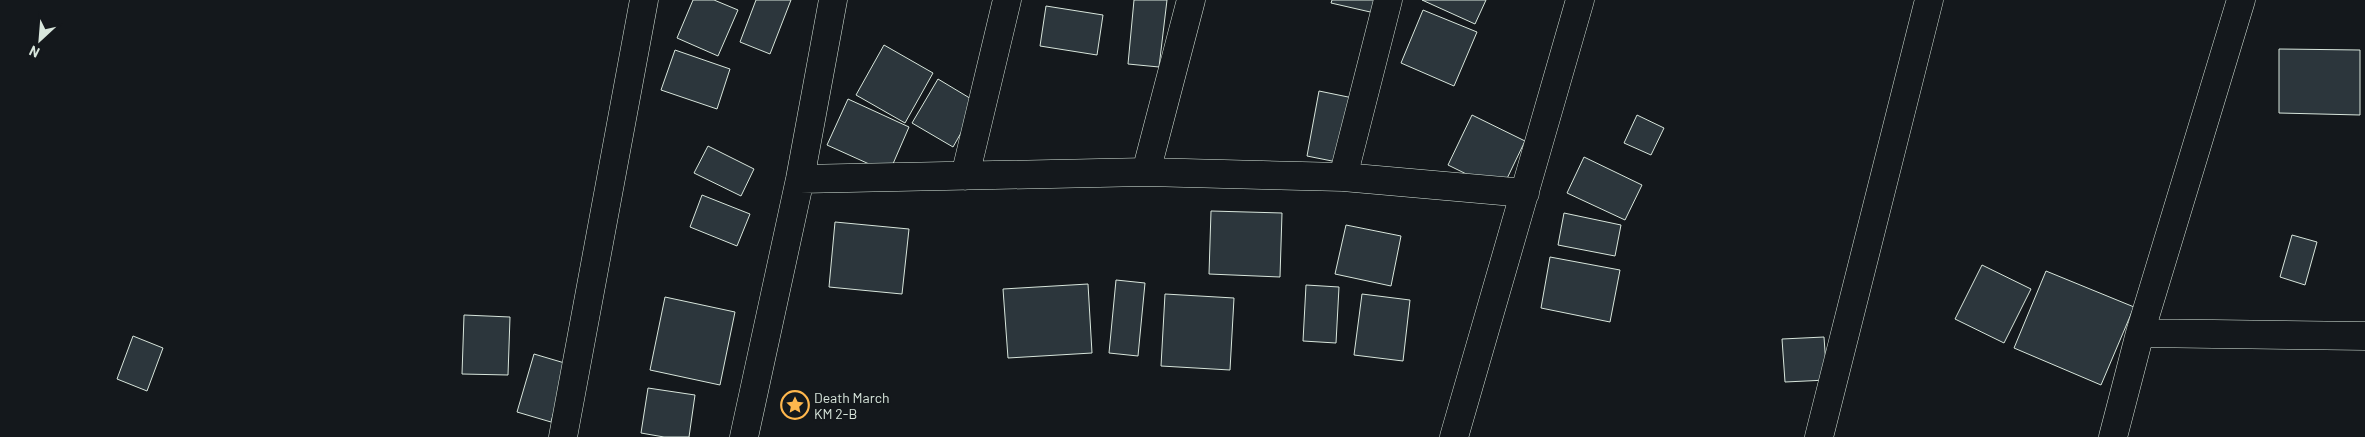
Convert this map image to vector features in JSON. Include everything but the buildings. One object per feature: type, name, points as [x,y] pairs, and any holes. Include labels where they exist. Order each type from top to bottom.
[{"type":"street","points":[[563,437],[644,0]]},
{"type":"street","points":[[744,437],[800,179],[833,0]]},
{"type":"street","points":[[965,176],[1008,0]]},
{"type":"street","points":[[1146,172],[1191,0]]},
{"type":"street","points":[[1342,177],[1388,0]]},
{"type":"street","points":[[1454,437],[1526,193],[1580,0]]},
{"type":"street","points":[[1820,437],[1929,0]]},
{"type":"street","points":[[2113,437],[2140,333],[2241,0]]},
{"type":"street","points":[[800,179],[1146,172],[1342,177],[1526,193]]},
{"type":"street","points":[[2140,333],[2365,336]]},
{"type":"place","name":"Death March KM 2-B","points":[[795,405]]}]
